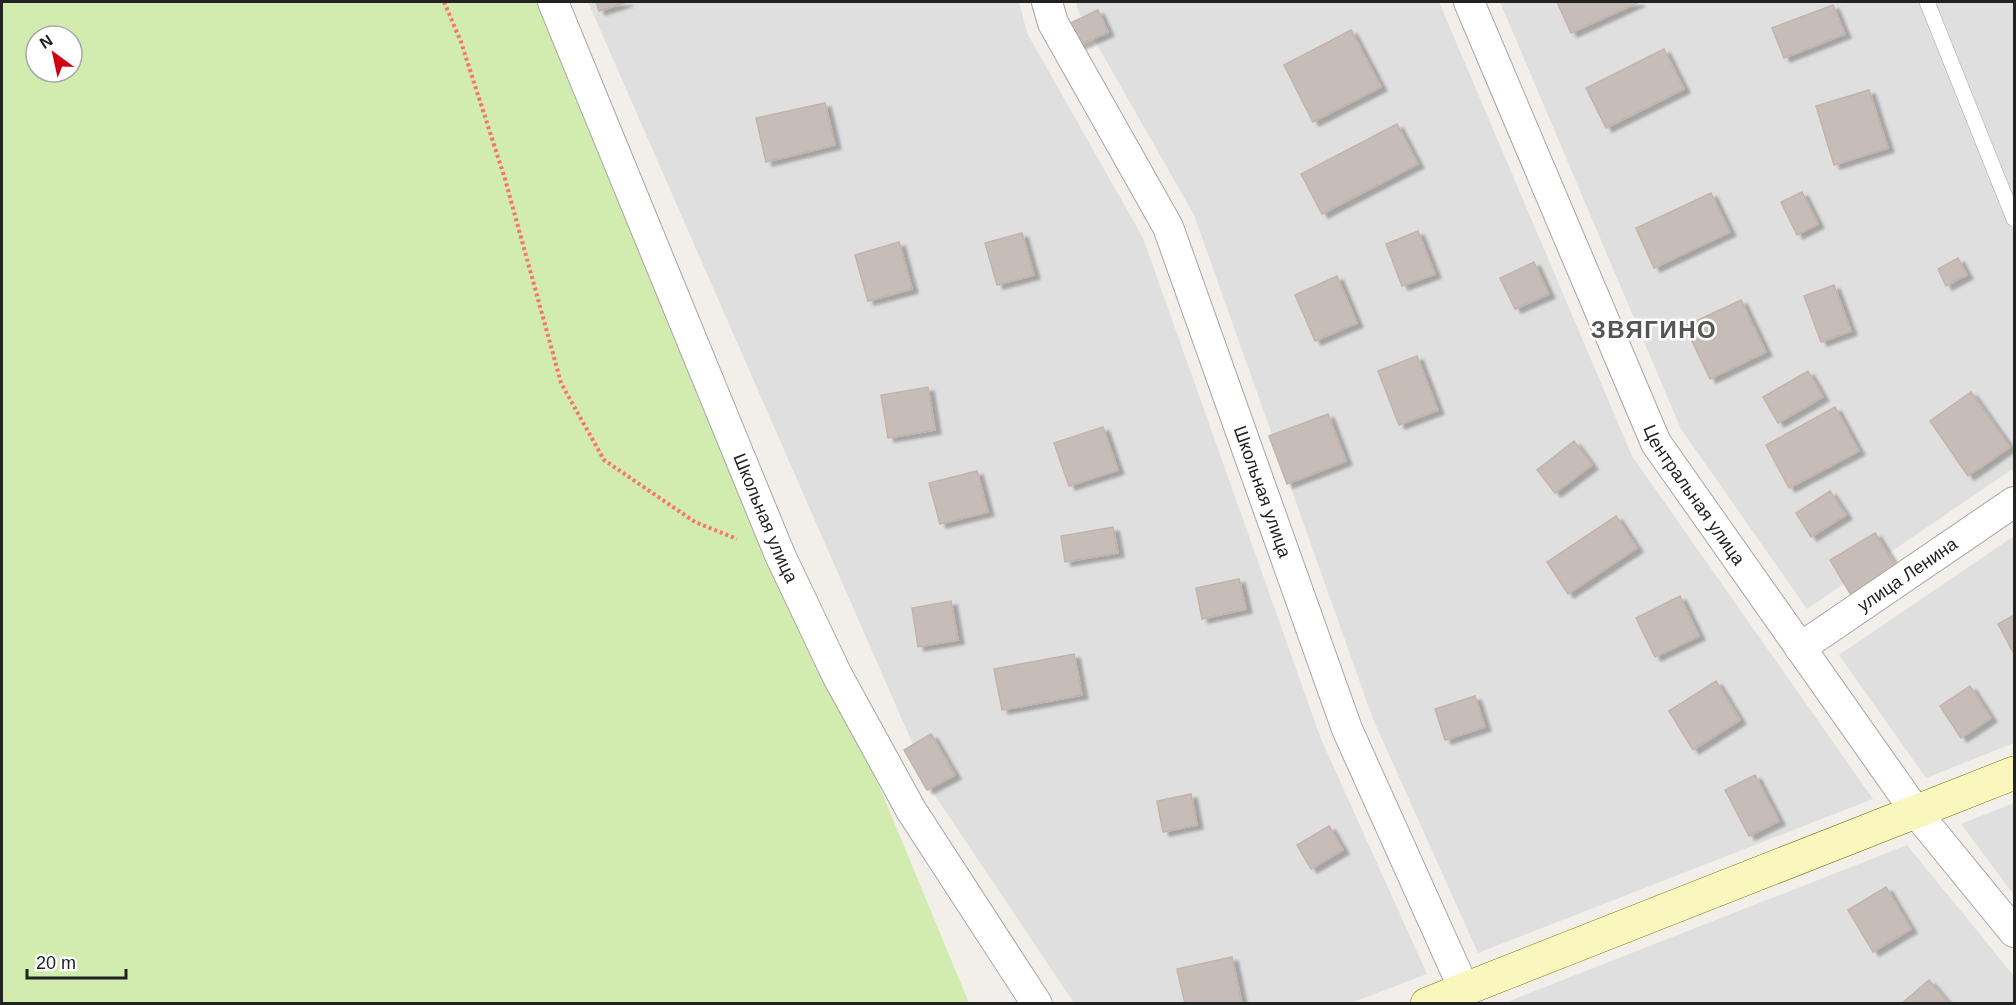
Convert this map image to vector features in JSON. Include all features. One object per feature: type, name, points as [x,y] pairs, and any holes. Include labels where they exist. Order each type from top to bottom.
[{"type":"main road","points":[[1427,1004],[2014,773]]},
{"type":"street","name":"Школьная улица","points":[[553,2],[780,555],[837,675],[911,810],[1036,1004]]},
{"type":"street","name":"Школьная улица","points":[[1047,2],[1053,23],[1168,227],[1347,729],[1464,989]]},
{"type":"street","name":"Центральная улица","points":[[1470,2],[1656,443],[1916,812],[2014,932]]},
{"type":"street","name":"улица Ленина","points":[[1800,648],[2014,502]]},
{"type":"lane","points":[[1927,2],[2014,219]]},
{"type":"path","points":[[444,2],[461,42],[505,179],[561,383],[604,460],[695,522],[780,555]]},
{"type":"shaded area","points":[[588,2],[1019,2],[1027,33],[1143,238],[1321,739],[1427,974],[1351,1003],[1074,1003],[936,797]]},
{"type":"shaded area","points":[[1076,2],[1439,2],[1632,456],[1873,799],[1478,953],[1373,719],[1194,215],[1079,13]]},
{"type":"shaded area","points":[[1500,2],[2014,2],[2014,468],[1807,609],[1681,429]]},
{"type":"shaded area","points":[[2014,536],[2014,743],[1926,778],[1839,655]]},
{"type":"shaded area","points":[[2014,803],[2014,895],[1961,824]]},
{"type":"shaded area","points":[[1907,845],[2014,976],[2014,1003],[1502,1004]]},
{"type":"green space","points":[[2,2],[554,2],[969,1003],[2,1004]]},
{"type":"building","points":[[596,2],[627,2],[599,11]]},
{"type":"building","points":[[1557,2],[1639,2],[1571,33]]},
{"type":"building","points":[[1833,5],[1845,34],[1784,58],[1772,28]]},
{"type":"building","points":[[1098,10],[1108,32],[1072,48],[1062,27]]},
{"type":"building","points":[[1351,30],[1381,87],[1313,122],[1284,65]]},
{"type":"building","points":[[1664,49],[1684,89],[1606,128],[1586,88]]},
{"type":"building","points":[[1869,90],[1888,148],[1834,165],[1816,106]]},
{"type":"building","points":[[825,103],[835,145],[766,162],[756,118]]},
{"type":"building","points":[[1397,124],[1418,164],[1322,214],[1301,174]]},
{"type":"building","points":[[1802,192],[1818,224],[1797,235],[1781,202]]},
{"type":"building","points":[[1711,193],[1730,232],[1654,268],[1636,228]]},
{"type":"building","points":[[1418,231],[1435,274],[1402,286],[1386,244]]},
{"type":"building","points":[[1022,233],[1034,275],[997,285],[985,243]]},
{"type":"building","points":[[899,242],[912,289],[868,301],[855,255]]},
{"type":"building","points":[[1958,258],[1967,275],[1946,286],[1938,269]]},
{"type":"building","points":[[1534,262],[1549,294],[1515,309],[1500,278]]},
{"type":"building","points":[[1337,276],[1357,323],[1315,341],[1295,295]]},
{"type":"building","points":[[1834,285],[1851,331],[1821,342],[1804,296]]},
{"type":"building","points":[[1741,300],[1766,352],[1710,379],[1685,326]]},
{"type":"building","points":[[1417,356],[1438,410],[1399,425],[1378,371]]},
{"type":"building","points":[[1808,371],[1823,397],[1778,423],[1763,397]]},
{"type":"building","points":[[928,387],[935,430],[888,438],[881,395]]},
{"type":"building","points":[[1971,392],[2010,447],[1968,476],[1930,421]]},
{"type":"building","points":[[1835,407],[1859,451],[1789,488],[1766,445]]},
{"type":"building","points":[[1328,414],[1346,461],[1287,484],[1269,436]]},
{"type":"building","points":[[1103,427],[1118,470],[1069,486],[1054,443]]},
{"type":"building","points":[[1574,441],[1592,465],[1555,493],[1537,470]]},
{"type":"building","points":[[977,471],[988,512],[940,524],[929,483]]},
{"type":"building","points":[[1830,491],[1846,515],[1811,537],[1796,513]]},
{"type":"building","points":[[1616,516],[1637,548],[1568,594],[1547,562]]},
{"type":"building","points":[[1113,527],[1118,553],[1065,562],[1061,536]]},
{"type":"building","points":[[1875,533],[1896,567],[1851,595],[1830,560]]},
{"type":"building","points":[[1239,579],[1246,609],[1202,619],[1196,588]]},
{"type":"building","points":[[1680,596],[1699,636],[1655,657],[1636,618]]},
{"type":"building","points":[[951,601],[958,640],[918,647],[912,608]]},
{"type":"building","points":[[2014,615],[2014,654],[1998,624]]},
{"type":"building","points":[[1074,654],[1082,695],[1002,710],[994,669]]},
{"type":"building","points":[[1716,681],[1740,720],[1693,750],[1669,711]]},
{"type":"building","points":[[1970,686],[1991,718],[1961,738],[1940,706]]},
{"type":"building","points":[[1475,696],[1485,727],[1445,740],[1435,709]]},
{"type":"building","points":[[931,734],[955,775],[927,790],[904,750]]},
{"type":"building","points":[[1755,775],[1779,821],[1749,836],[1725,790]]},
{"type":"building","points":[[1191,794],[1197,825],[1163,832],[1157,801]]},
{"type":"building","points":[[1329,826],[1343,850],[1311,869],[1297,845]]},
{"type":"building","points":[[1886,887],[1911,929],[1873,952],[1848,910]]},
{"type":"building","points":[[1232,957],[1242,1004],[1185,1004],[1177,969]]},
{"type":"building","points":[[1929,980],[1949,1004],[1901,1004]]},
{"type":"district","name":"ЗВЯГИНО","points":[[1654,330]]}]
